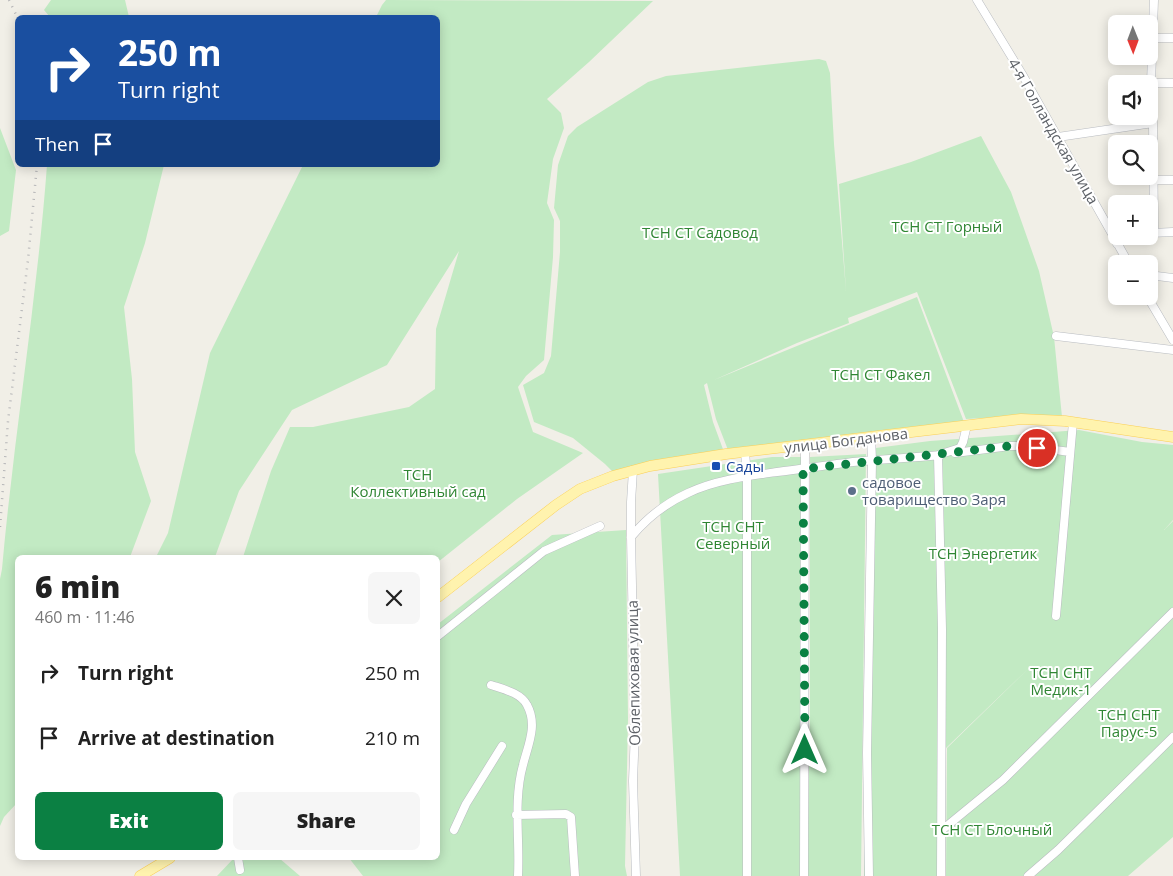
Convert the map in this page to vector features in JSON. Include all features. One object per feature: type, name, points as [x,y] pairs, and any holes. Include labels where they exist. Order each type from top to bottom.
[{"type":"main road","name":"улица Богданова","points":[[440,595],[556,505],[580,489],[613,476],[650,466],[745,452],[1021,419],[1072,422],[1173,437]]},
{"type":"main road","points":[[140,876],[167,860]]},
{"type":"street","name":"4-я Голландская улица","points":[[977,0],[1108,226]]},
{"type":"street","points":[[1154,0],[1154,15]]},
{"type":"street","points":[[1158,38],[1173,38]]},
{"type":"street","points":[[1158,83],[1173,83]]},
{"type":"street","points":[[1058,138],[1141,125]]},
{"type":"street","points":[[1158,180],[1173,180]]},
{"type":"street","points":[[1158,233],[1173,232]]},
{"type":"street","points":[[1158,276],[1173,278]]},
{"type":"street","points":[[1152,305],[1173,340]]},
{"type":"street","points":[[1056,336],[1173,350]]},
{"type":"street","points":[[1056,616],[1072,422]]},
{"type":"street","points":[[938,455],[960,448],[967,425]]},
{"type":"street","points":[[869,876],[867,753],[871,437]]},
{"type":"street","points":[[804,876],[803,469],[805,445]]},
{"type":"street","points":[[631,537],[643,522],[687,493],[706,486],[747,476],[1010,446],[1026,446],[1070,452]]},
{"type":"street","points":[[745,452],[747,476],[747,876]]},
{"type":"street","points":[[938,455],[942,629],[941,876]]},
{"type":"street","name":"Облепиховая улица","points":[[634,470],[631,502],[631,537],[636,876]]},
{"type":"street","points":[[440,634],[544,551],[600,526]]},
{"type":"street","points":[[942,830],[1003,780],[1173,612]]},
{"type":"street","points":[[491,685],[517,694],[527,703],[532,719],[531,736],[522,767],[516,815],[518,876]]},
{"type":"street","points":[[1028,876],[1058,850],[1173,737]]},
{"type":"street","points":[[454,830],[466,804],[502,746]]},
{"type":"street","points":[[516,815],[566,814],[571,817],[575,876]]},
{"type":"street","points":[[238,860],[240,870]]},
{"type":"green space","points":[[51,0],[125,0],[129,15],[48,15],[44,10]]},
{"type":"green space","name":"ТСН Коллективный сад","points":[[386,0],[653,1],[547,99],[561,113],[564,128],[553,159],[547,203],[554,220],[553,257],[544,360],[526,376],[518,387],[533,432],[583,453],[517,499],[440,560],[440,555],[244,555],[271,471],[290,427],[313,427],[409,407],[435,389],[436,329],[459,251],[387,365],[292,410],[239,491],[216,555],[157,555],[168,533],[210,353],[302,167],[440,167],[440,15],[377,15]]},
{"type":"green space","name":"ТСН СТ Садовод","points":[[819,59],[826,61],[830,73],[846,291],[839,184],[911,162],[981,136],[1011,192],[1039,271],[1054,337],[1062,417],[1018,416],[966,419],[917,292],[848,318],[849,323],[797,343],[714,380],[917,297],[964,422],[728,450],[716,419],[707,383],[704,385],[713,422],[724,452],[614,473],[573,438],[534,422],[523,385],[544,373],[551,356],[560,252],[560,221],[554,208],[558,165],[568,136],[577,127],[648,82],[666,76]]},
{"type":"green space","points":[[0,128],[16,170],[9,231],[0,236]]},
{"type":"green space","points":[[47,167],[164,167],[145,243],[124,307],[132,379],[135,452],[151,501],[131,555],[15,555],[15,805],[4,817],[0,826],[0,579],[43,216]]},
{"type":"green space","name":"ТСН Энергетик","points":[[1079,430],[1142,442],[1173,445],[1173,520],[1164,530],[1173,521],[1173,837],[1128,876],[946,876],[947,748],[1029,668],[946,748],[945,876],[864,876],[868,449],[930,441]]},
{"type":"green space","points":[[866,454],[861,876],[807,876],[810,715],[810,457]]},
{"type":"green space","name":"ТСН СНТ Северный","points":[[772,457],[807,457],[801,876],[680,876],[658,474]]},
{"type":"green space","points":[[626,530],[628,719],[625,866],[627,876],[363,876],[351,860],[440,860],[440,622],[552,535]]},
{"type":"green space","points":[[232,860],[281,860],[300,876],[217,876]]},
{"type":"railway","points":[[9,0],[16,15]]},
{"type":"railway","points":[[0,527],[8,421],[28,260],[37,167]]},
{"type":"place","name":"Сады","points":[[716,466]]},
{"type":"place","name":"садовое товарищество Заря","points":[[852,491]]},
{"type":"route","points":[[805,750],[803,469],[1010,446],[1037,448]]},
{"type":"park label","name":"ТСН СТ Горный","points":[[947,226]]},
{"type":"park label","name":"ТСН СТ Факел","points":[[881,374]]},
{"type":"park label","name":"ТСН СНТ Медик-1","points":[[1061,680]]},
{"type":"park label","name":"ТСН СНТ Парус-5","points":[[1129,722]]},
{"type":"park label","name":"ТСН СТ Блочный","points":[[992,829]]}]
